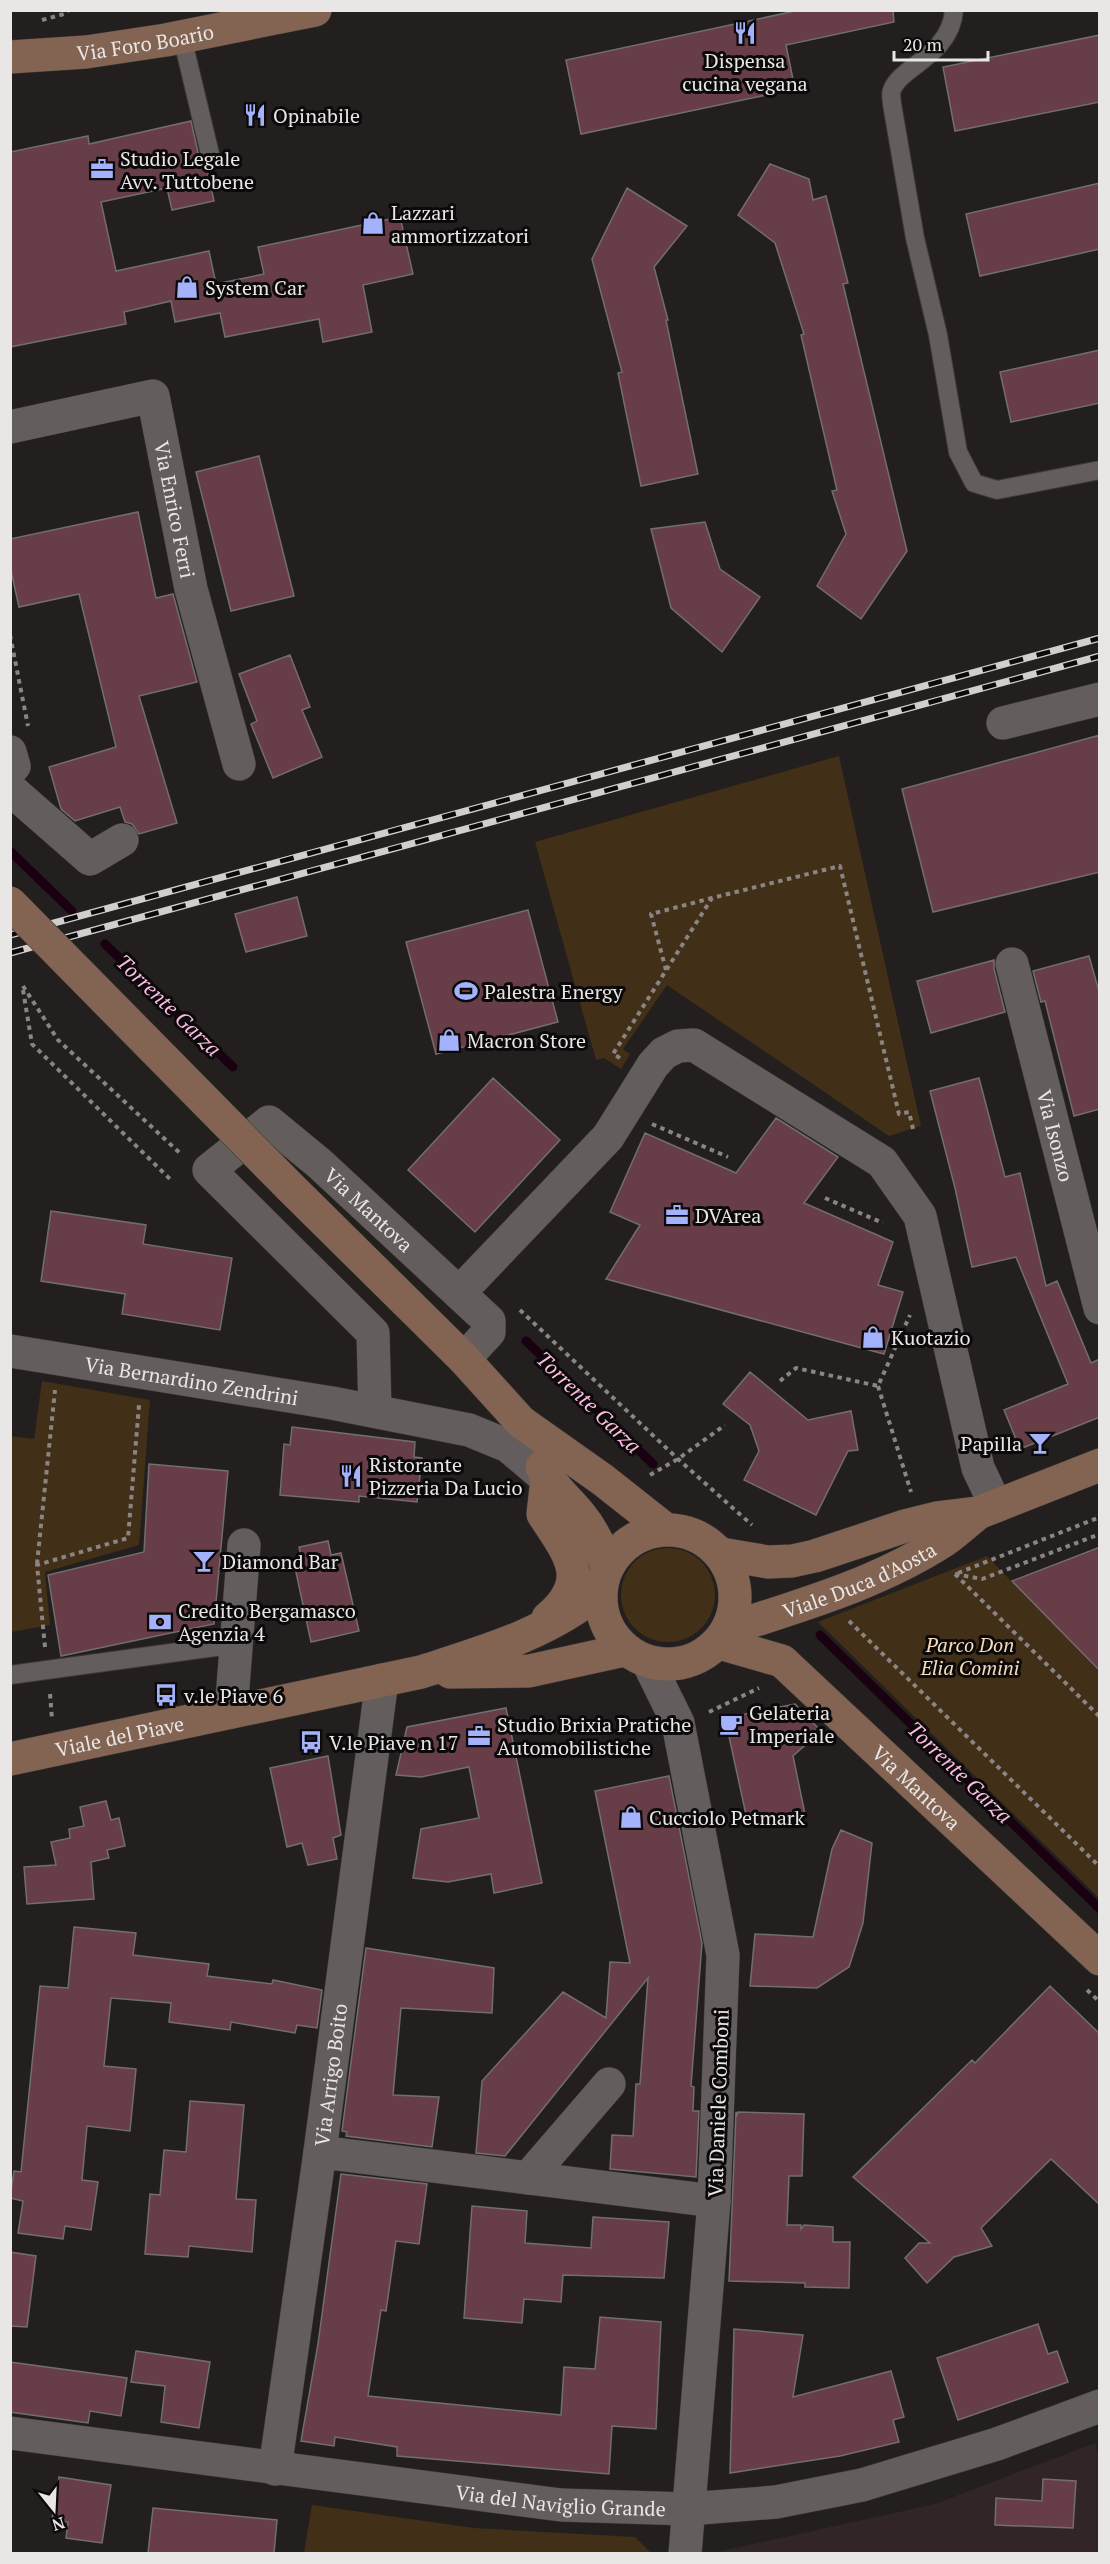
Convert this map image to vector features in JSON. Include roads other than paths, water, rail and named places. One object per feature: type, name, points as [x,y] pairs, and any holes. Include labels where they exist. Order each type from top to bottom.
[{"type":"main road","name":"Via Foro Boario","points":[[10,57],[86,52],[182,37],[315,10]]},
{"type":"main road","points":[[10,903],[290,1187],[464,1359],[521,1422],[603,1480],[665,1529]]},
{"type":"main road","points":[[521,1422],[547,1479],[580,1515],[597,1539],[604,1579],[602,1613],[611,1633],[637,1656],[667,1665],[686,1662],[704,1655],[724,1636],[735,1610],[736,1590],[731,1571],[721,1554],[710,1543],[681,1530],[665,1529],[631,1540],[617,1552],[604,1579]]},
{"type":"main road","name":"Viale Duca d'Aosta","points":[[721,1554],[768,1562],[792,1561],[815,1556],[916,1524],[987,1510],[1100,1465]]},
{"type":"main road","points":[[531,1633],[560,1608],[570,1595],[573,1579],[571,1557],[543,1514],[547,1479]]},
{"type":"main road","name":"Viale Duca d'Aosta","points":[[724,1636],[834,1594],[906,1561],[945,1540],[987,1510]]},
{"type":"main road","name":"Viale del Piave","points":[[10,1759],[421,1672],[531,1633],[563,1618],[604,1579]]},
{"type":"main road","name":"Via Mantova","points":[[724,1636],[782,1661],[1100,1959]]},
{"type":"main road","name":"Viale del Piave","points":[[421,1672],[530,1671],[637,1656]]},
{"type":"street","name":"Via Enrico Ferri","points":[[10,427],[153,396],[191,589],[238,764]]},
{"type":"street","points":[[1003,723],[1100,699]]},
{"type":"street","points":[[10,770],[14,766],[20,745]]},
{"type":"street","points":[[10,789],[90,859],[122,840]]},
{"type":"street","name":"Via Isonzo","points":[[1012,964],[1100,1308]]},
{"type":"street","points":[[459,1293],[608,1137],[653,1065],[664,1053],[678,1046],[694,1045],[882,1162],[920,1216],[987,1510]]},
{"type":"street","name":"Via Mantova","points":[[375,1411],[373,1333],[197,1163],[269,1122],[320,1164],[489,1321],[491,1326],[489,1332],[464,1359]]},
{"type":"street","name":"Via Bernardino Zendrini","points":[[10,1351],[375,1411],[469,1430],[508,1446],[547,1479]]},
{"type":"street","points":[[231,1712],[244,1545]]},
{"type":"street","name":"Via Daniele Comboni","points":[[637,1656],[678,1723],[723,1955],[714,2201],[685,2553]]},
{"type":"street","name":"Via Arrigo Boito","points":[[275,2469],[320,2152],[382,1680]]},
{"type":"street","points":[[528,2178],[609,2084]]},
{"type":"street","points":[[320,2152],[714,2201]]},
{"type":"street","name":"Via del Naviglio Grande","points":[[10,2433],[561,2505],[688,2509],[776,2502],[862,2484],[997,2444],[1100,2406]]},
{"type":"lane","points":[[954,10],[948,35],[935,50],[902,76],[892,90],[892,104],[915,238],[938,335],[958,452],[974,483],[997,490],[1100,470]]},
{"type":"lane","points":[[182,37],[210,154]]},
{"type":"lane","points":[[10,1675],[237,1644]]},
{"type":"waterway","name":"Torrente Garza","points":[[10,851],[72,911]]},
{"type":"waterway","name":"Torrente Garza","points":[[105,944],[233,1067]]},
{"type":"waterway","name":"Torrente Garza","points":[[526,1341],[653,1464]]},
{"type":"waterway","name":"Torrente Garza","points":[[820,1635],[1100,1909]]},
{"type":"railway","points":[[10,935],[1100,638]]},
{"type":"railway","points":[[10,953],[1100,656]]},
{"type":"place","name":"Dispensa cucina vegana","points":[[745,33]]},
{"type":"place","name":"Opinabile","points":[[255,115]]},
{"type":"place","name":"Studio Legale Avv. Tuttobene","points":[[102,169]]},
{"type":"place","name":"Lazzari ammortizzatori","points":[[373,223]]},
{"type":"place","name":"System Car","points":[[187,287]]},
{"type":"place","name":"Palestra Energy","points":[[466,991]]},
{"type":"place","name":"Macron Store","points":[[449,1040]]},
{"type":"place","name":"DVArea","points":[[677,1215]]},
{"type":"place","name":"Kuotazio","points":[[873,1337]]},
{"type":"place","name":"Papilla","points":[[1040,1443]]},
{"type":"place","name":"Ristorante Pizzeria Da Lucio","points":[[351,1476]]},
{"type":"place","name":"Diamond Bar","points":[[204,1561]]},
{"type":"place","name":"Credito Bergamasco Agenzia 4","points":[[160,1622]]},
{"type":"place","name":"v.le Piave 6","points":[[166,1695]]},
{"type":"place","name":"Gelateria Imperiale","points":[[731,1724]]},
{"type":"place","name":"Studio Brixia Pratiche Automobilistiche","points":[[479,1736]]},
{"type":"place","name":"V.le Piave n 17","points":[[311,1742]]},
{"type":"place","name":"Cucciolo Petmark","points":[[631,1817]]},
{"type":"park label","name":"Parco Don Elia Comini","points":[[970,1656]]}]
